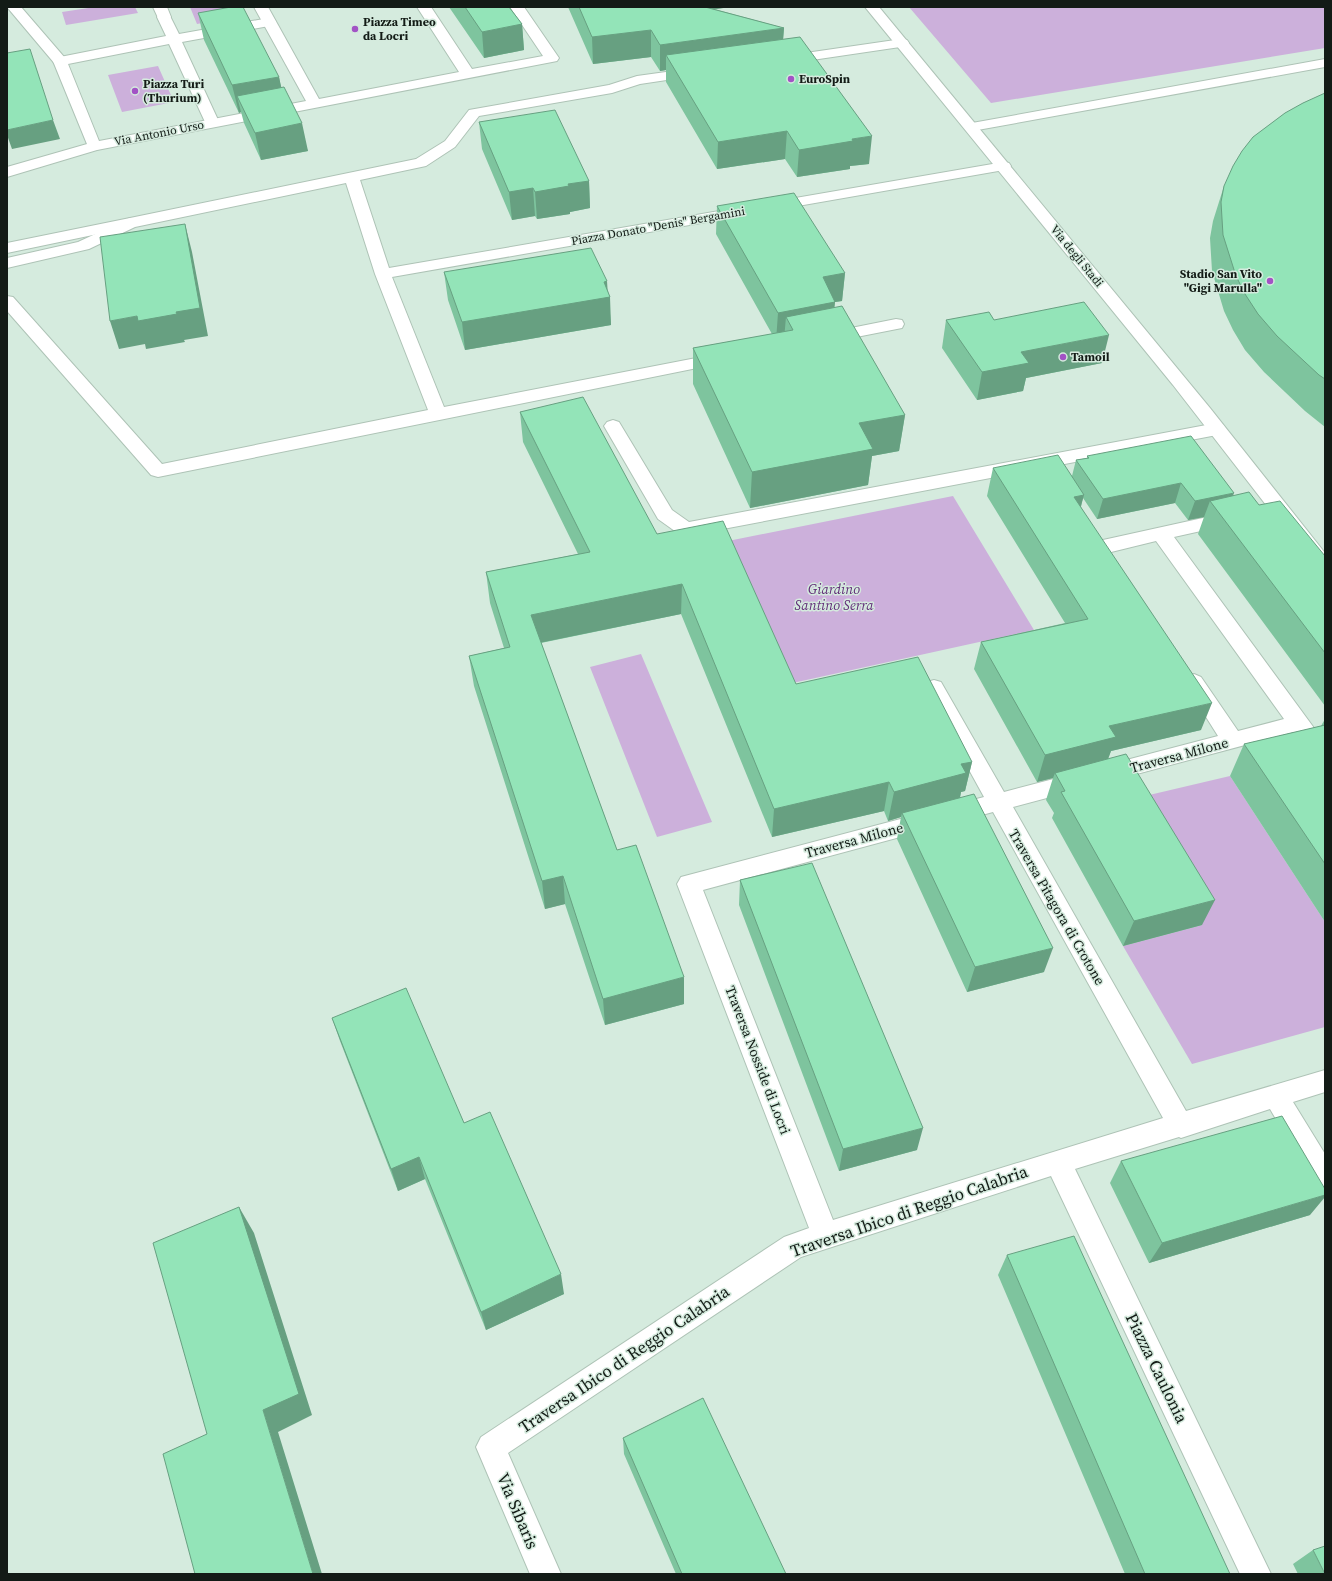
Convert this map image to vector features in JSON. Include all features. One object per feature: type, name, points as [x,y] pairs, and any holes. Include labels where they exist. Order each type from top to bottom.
[{"type":"street","points":[[12,9],[30,7]]},
{"type":"street","points":[[261,7],[314,103]]},
{"type":"street","points":[[424,7],[468,74]]},
{"type":"street","name":"Via Antonio Urso","points":[[7,172],[94,146],[212,122],[552,58],[517,7]]},
{"type":"street","name":"Via degli Stadi","points":[[872,7],[1004,166],[1217,429],[1325,567]]},
{"type":"street","points":[[12,9],[60,60],[94,146]]},
{"type":"street","points":[[162,12],[212,122]]},
{"type":"street","points":[[60,60],[269,22]]},
{"type":"street","points":[[768,62],[902,43]]},
{"type":"street","points":[[972,127],[1325,62]]},
{"type":"street","points":[[7,248],[130,224],[421,163],[450,144],[474,113],[612,89],[637,80],[707,71]]},
{"type":"street","name":"Piazza Donato \"Denis\" Bergamini","points":[[383,274],[1004,166]]},
{"type":"street","points":[[352,177],[383,274],[438,414]]},
{"type":"street","points":[[7,263],[83,246],[130,224]]},
{"type":"street","points":[[7,301],[158,471],[740,354]]},
{"type":"street","points":[[810,341],[896,324]]},
{"type":"street","points":[[613,426],[665,514],[686,529],[1051,468],[1217,429]]},
{"type":"street","points":[[1116,566],[1099,540],[1161,534],[1280,508]]},
{"type":"street","name":"Via degli Stadi","points":[[1280,508],[1325,551]]},
{"type":"street","points":[[1161,534],[1325,759]]},
{"type":"street","points":[[1186,670],[1233,741]]},
{"type":"street","name":"Traversa Pitagora di Crotone","points":[[934,688],[1181,1126]]},
{"type":"street","name":"Traversa Milone","points":[[689,884],[1298,723]]},
{"type":"street","name":"Traversa Nosside di Locri","points":[[689,884],[826,1236]]},
{"type":"street","name":"Traversa Ibico di Reggio Calabria","points":[[491,1447],[794,1246],[1058,1162],[1181,1126],[1325,1081]]},
{"type":"street","points":[[1276,1097],[1325,1178]]},
{"type":"street","name":"Piazza Caulonia","points":[[1058,1162],[1256,1574]]},
{"type":"street","name":"Via Sibaris","points":[[491,1447],[546,1574]]},
{"type":"green space","points":[[95,7],[135,7],[138,13],[66,25],[62,12]]},
{"type":"green space","points":[[190,7],[234,7],[238,16],[197,24]]},
{"type":"green space","points":[[909,7],[1325,7],[1325,48],[991,103]]},
{"type":"green space","points":[[158,66],[174,102],[122,112],[108,75]]},
{"type":"green space","name":"Giardino Santino Serra","points":[[953,496],[1034,630],[788,684],[723,542]]},
{"type":"green space","points":[[641,654],[712,822],[657,837],[590,667]]},
{"type":"green space","points":[[1230,776],[1325,922],[1325,1027],[1192,1064],[1123,946],[1202,925],[1128,800]]},
{"type":"building","points":[[231,7],[243,7],[279,77],[232,85],[198,13]]},
{"type":"building","points":[[465,7],[509,7],[522,24],[482,32]]},
{"type":"building","points":[[579,7],[705,7],[784,28],[660,45],[651,30],[592,37]]},
{"type":"building","points":[[800,37],[872,136],[852,139],[853,141],[799,150],[787,131],[718,142],[666,55]]},
{"type":"building","points":[[30,49],[53,120],[7,130],[7,53]]},
{"type":"building","points":[[284,87],[302,123],[255,133],[237,96]]},
{"type":"building","name":"Stadio San Vito \"Gigi Marulla\"","points":[[1325,93],[1325,379],[1277,336],[1258,314],[1245,294],[1236,276],[1223,235],[1221,202],[1224,186],[1233,166],[1253,137],[1285,113]]},
{"type":"building","points":[[555,110],[589,181],[568,184],[569,186],[535,192],[533,188],[509,192],[479,122]]},
{"type":"building","points":[[794,193],[845,273],[823,277],[835,302],[778,313],[717,206]]},
{"type":"building","points":[[185,224],[200,308],[138,321],[137,316],[110,321],[100,237]]},
{"type":"building","points":[[591,248],[607,281],[604,282],[610,297],[462,322],[444,272]]},
{"type":"building","points":[[1084,302],[1109,335],[1021,352],[1029,363],[982,372],[946,320],[989,312],[994,320]]},
{"type":"building","points":[[842,306],[905,415],[859,423],[873,449],[752,472],[693,348],[793,330],[786,317]]},
{"type":"building","points":[[583,397],[657,534],[723,521],[796,684],[918,657],[972,762],[961,764],[966,773],[894,792],[889,782],[774,809],[682,584],[531,615],[617,850],[636,845],[684,977],[603,999],[563,876],[542,881],[469,656],[510,647],[486,572],[590,552],[520,412]]},
{"type":"building","points":[[1191,436],[1234,493],[1195,501],[1181,483],[1103,499],[1076,460],[1089,458],[1087,456]]},
{"type":"building","points":[[1058,455],[1084,495],[1074,497],[1212,703],[1109,726],[1116,737],[1045,755],[981,642],[1088,619],[993,468]]},
{"type":"building","points":[[1249,492],[1259,505],[1280,501],[1325,556],[1325,653],[1210,501]]},
{"type":"building","points":[[1325,725],[1325,864],[1244,744]]},
{"type":"building","points":[[1126,754],[1215,900],[1134,921],[1061,792],[1065,791],[1055,773]]},
{"type":"building","points":[[974,794],[1053,948],[975,967],[902,813]]},
{"type":"building","points":[[812,863],[923,1128],[843,1149],[740,880]]},
{"type":"building","points":[[406,988],[464,1123],[490,1112],[561,1274],[481,1312],[419,1157],[391,1169],[332,1018]]},
{"type":"building","points":[[1282,1116],[1325,1189],[1325,1195],[1162,1243],[1121,1161]]},
{"type":"building","points":[[239,1207],[299,1394],[263,1410],[313,1574],[195,1574],[163,1454],[207,1434],[153,1243]]},
{"type":"building","points":[[1074,1236],[1230,1574],[1145,1574],[1007,1255]]},
{"type":"building","points":[[703,1398],[786,1574],[682,1574],[623,1438]]},
{"type":"building","points":[[1325,1546],[1325,1574],[1313,1550]]},
{"type":"place","name":"Piazza Timeo da Locri","points":[[355,29]]},
{"type":"place","name":"EuroSpin","points":[[791,79]]},
{"type":"place","name":"Piazza Turi (Thurium)","points":[[135,91]]},
{"type":"place","name":"Stadio San Vito \"Gigi Marulla\"","points":[[1270,281]]},
{"type":"place","name":"Tamoil","points":[[1063,357]]}]
